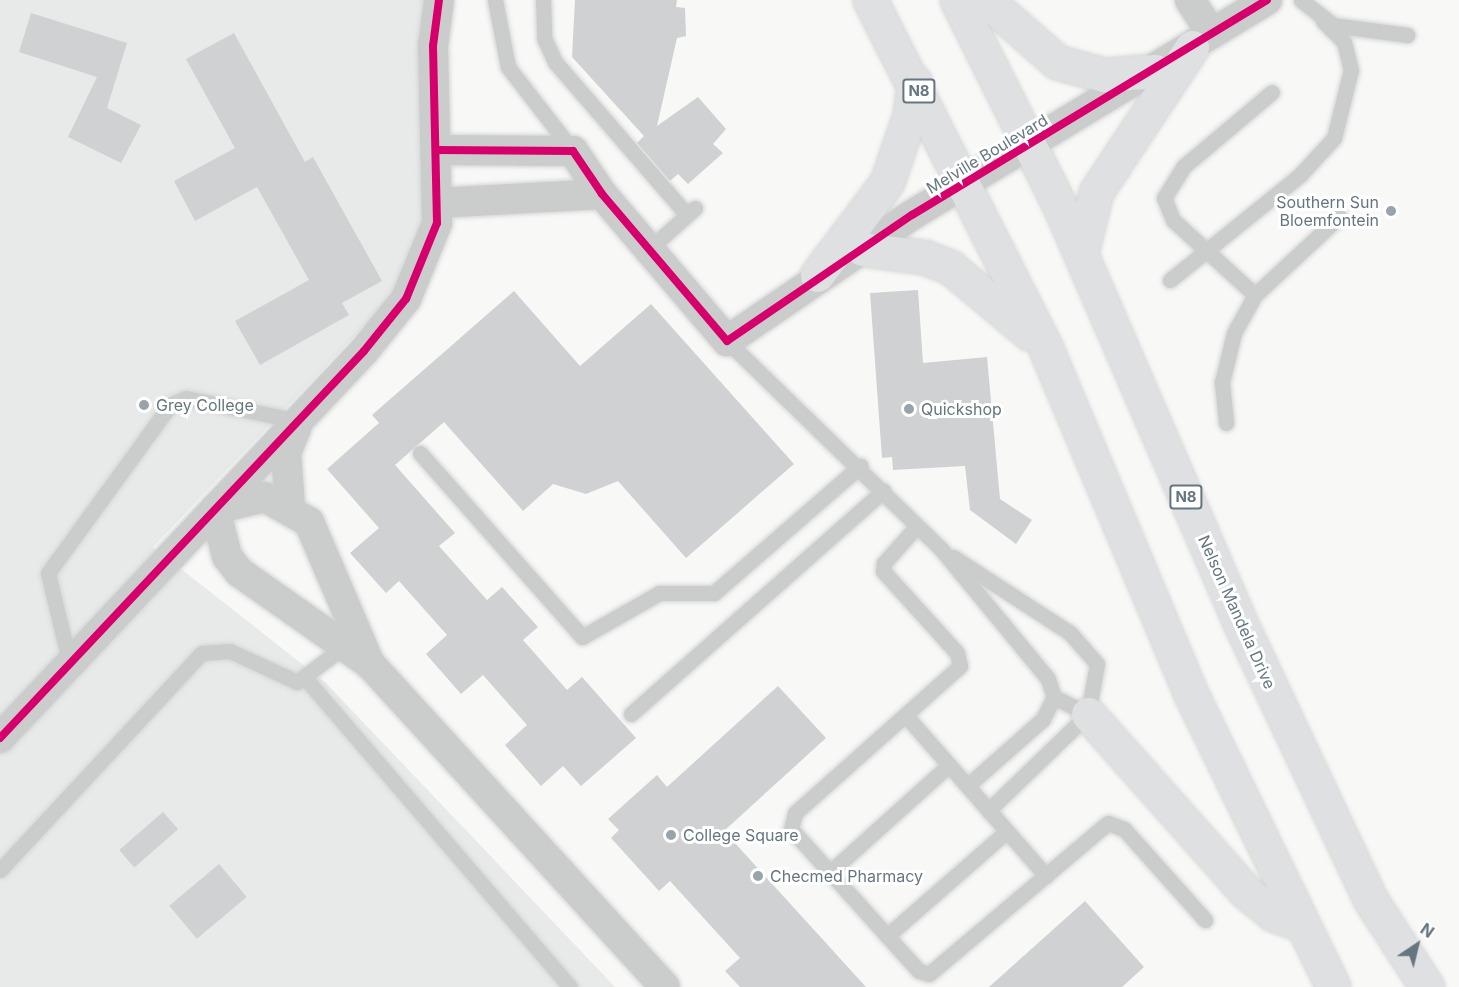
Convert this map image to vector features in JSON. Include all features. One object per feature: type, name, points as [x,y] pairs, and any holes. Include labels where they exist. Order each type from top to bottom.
[{"type":"highway","name":"N8","points":[[870,0],[965,182],[1046,349],[1189,690],[1333,987]]},
{"type":"highway","name":"Nelson Mandela Drive","points":[[957,0],[1031,144],[1081,253],[1304,761],[1370,899],[1427,987]]},
{"type":"highway","points":[[986,0],[1057,62],[1104,75],[1155,71]]},
{"type":"highway","points":[[1081,253],[1096,192],[1202,40]]},
{"type":"highway","points":[[817,275],[887,182],[910,115],[914,81]]},
{"type":"highway","points":[[862,249],[924,257],[950,267],[1046,349]]},
{"type":"highway","points":[[1088,714],[1246,892],[1273,914],[1303,925]]},
{"type":"street","points":[[0,738],[69,660],[299,421],[406,299],[432,245],[438,203],[433,46],[438,0]]},
{"type":"street","points":[[1190,0],[1202,40]]},
{"type":"street","name":"Melville Boulevard","points":[[727,341],[817,275],[862,249],[965,182],[1155,71],[1268,0]]},
{"type":"street","points":[[437,150],[573,151],[602,194],[727,341]]},
{"type":"street","points":[[438,203],[602,194]]},
{"type":"street","points":[[290,507],[286,453],[299,421]]},
{"type":"street","points":[[215,509],[265,497],[290,507],[309,522],[352,640],[370,664],[665,987]]},
{"type":"street","points":[[215,509],[227,556],[239,572],[352,640]]},
{"type":"lane","points":[[495,0],[508,67],[573,151]]},
{"type":"lane","points":[[543,0],[544,38],[555,63],[691,212],[648,250]]},
{"type":"lane","points":[[1170,280],[1299,176],[1334,138],[1351,70],[1344,42],[1301,0]]},
{"type":"lane","points":[[1323,21],[1407,35]]},
{"type":"lane","points":[[1255,295],[1173,220],[1164,198],[1170,180],[1272,92]]},
{"type":"lane","points":[[1226,423],[1221,382],[1234,333],[1255,295],[1339,217]]},
{"type":"lane","points":[[727,341],[860,466],[940,549],[1039,666],[1054,697],[1088,714]]},
{"type":"lane","points":[[69,660],[48,573],[170,405],[186,398],[299,421]]},
{"type":"lane","points":[[420,453],[582,637],[659,592],[714,593],[860,466]]},
{"type":"lane","points":[[631,714],[883,491]]},
{"type":"lane","points":[[917,526],[884,563],[883,571],[957,653],[960,666],[907,717],[792,818],[791,829],[919,971],[936,973],[1102,826],[1115,823],[1205,920]]},
{"type":"lane","points":[[940,549],[1087,648],[1098,680],[1088,714],[988,811]]},
{"type":"lane","points":[[3,859],[202,653],[230,651],[288,680],[306,679],[352,640]]},
{"type":"lane","points":[[306,679],[570,987]]},
{"type":"lane","points":[[967,786],[1043,719],[1054,697]]},
{"type":"lane","points":[[907,717],[1046,876]]},
{"type":"lane","points":[[829,873],[949,765]]},
{"type":"lane","points":[[887,936],[1006,831]]},
{"type":"shaded area","name":"Grey College","points":[[0,0],[429,0],[423,264],[153,547],[325,682],[615,987],[0,987]]},
{"type":"building","points":[[575,0],[677,0],[676,7],[685,8],[686,36],[677,38],[657,126],[698,97],[726,129],[713,144],[723,153],[688,184],[678,174],[670,181],[637,143],[644,136],[572,57]]},
{"type":"building","points":[[31,13],[127,43],[107,108],[141,125],[121,163],[68,137],[97,77],[19,52]]},
{"type":"building","points":[[234,33],[305,162],[313,157],[382,281],[342,303],[349,315],[260,365],[235,321],[309,280],[257,187],[195,221],[174,181],[235,148],[186,59]]},
{"type":"building","points":[[918,290],[923,363],[987,357],[1000,499],[1032,520],[1016,544],[970,510],[965,466],[893,470],[892,457],[882,458],[870,293]]},
{"type":"building","points":[[514,291],[580,366],[651,304],[794,464],[686,558],[618,481],[586,494],[553,484],[523,511],[444,422],[395,465],[455,533],[439,546],[487,600],[502,587],[538,627],[523,640],[567,690],[582,677],[636,738],[581,786],[563,766],[541,786],[505,745],[527,725],[483,675],[461,694],[426,654],[447,635],[399,581],[386,593],[350,553],[379,528],[327,469],[379,423],[372,415]]},
{"type":"building","name":"College Square","points":[[778,686],[826,738],[724,831],[866,987],[740,987],[725,971],[740,958],[670,881],[659,891],[611,838],[619,830],[608,819],[657,775],[667,787]]},
{"type":"building","points":[[163,812],[178,829],[134,867],[119,850]]},
{"type":"building","points":[[219,864],[247,897],[197,939],[169,906]]},
{"type":"building","points":[[1085,901],[1144,967],[1122,987],[989,987]]},
{"type":"cycle path","points":[[0,738],[364,351],[406,299],[437,223],[433,46],[439,0]]},
{"type":"cycle path","points":[[437,150],[573,151],[602,194],[727,341],[912,215],[1267,0]]},
{"type":"place","name":"Southern Sun Bloemfontein","points":[[1391,211]]},
{"type":"place","name":"Grey College","points":[[144,405]]},
{"type":"place","name":"Quickshop","points":[[909,409]]},
{"type":"place","name":"College Square","points":[[671,835]]},
{"type":"place","name":"Checmed Pharmacy","points":[[758,876]]}]
